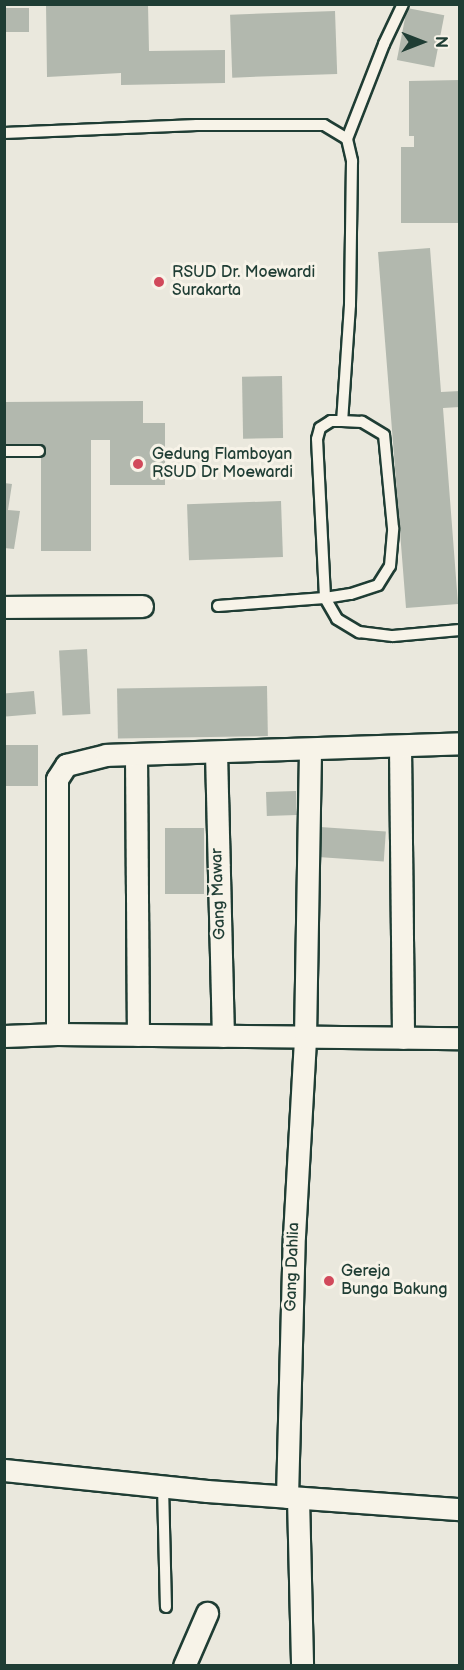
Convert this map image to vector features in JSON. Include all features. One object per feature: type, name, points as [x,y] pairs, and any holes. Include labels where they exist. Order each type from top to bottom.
[{"type":"street","points":[[4,607],[142,606]]},
{"type":"street","points":[[57,1034],[57,778],[66,765],[106,755],[459,743]]},
{"type":"street","points":[[400,746],[403,1038]]},
{"type":"street","name":"Gang Dahlia","points":[[302,1665],[292,1497],[294,1236],[305,1037],[310,749]]},
{"type":"street","name":"Gang Mawar","points":[[216,752],[223,1036]]},
{"type":"street","points":[[136,754],[138,1035]]},
{"type":"street","points":[[4,1036],[57,1034],[459,1038]]},
{"type":"street","points":[[4,1470],[459,1511]]},
{"type":"street","points":[[184,1665],[207,1613]]},
{"type":"lane","points":[[342,421],[350,305],[352,162],[347,139],[384,44],[403,4]]},
{"type":"lane","points":[[4,133],[197,125],[324,125],[347,139]]},
{"type":"lane","points":[[218,606],[325,598],[378,585],[390,566],[393,528],[384,435],[362,422],[331,421],[320,428],[316,439],[325,598],[337,619],[359,632],[393,636],[459,630]]},
{"type":"lane","points":[[4,451],[39,451]]},
{"type":"lane","points":[[163,1486],[166,1607]]},
{"type":"building","points":[[46,4],[148,4],[149,51],[225,50],[225,83],[121,85],[121,73],[47,77]]},
{"type":"building","points":[[4,8],[29,8],[29,32],[4,32]]},
{"type":"building","points":[[407,8],[444,15],[434,67],[397,60]]},
{"type":"building","points":[[335,11],[337,74],[232,78],[230,15]]},
{"type":"building","points":[[460,80],[460,223],[401,223],[401,147],[414,147],[414,136],[409,136],[409,81]]},
{"type":"building","points":[[430,248],[441,392],[460,391],[460,407],[443,408],[458,604],[406,608],[378,252]]},
{"type":"building","points":[[282,376],[283,438],[243,439],[242,377]]},
{"type":"building","name":"Gedung Flamboyan RSUD Dr Moewardi","points":[[143,401],[143,423],[165,423],[165,485],[110,485],[110,440],[91,440],[91,551],[41,551],[41,444],[4,444],[4,402]]},
{"type":"building","points":[[4,483],[12,484],[8,510],[20,511],[14,549],[4,548]]},
{"type":"building","points":[[281,501],[283,557],[189,560],[187,504]]},
{"type":"building","points":[[87,649],[90,714],[62,715],[59,650]]},
{"type":"building","points":[[267,686],[268,736],[118,739],[117,689]]},
{"type":"building","points":[[34,691],[36,714],[6,717],[4,694]]},
{"type":"building","points":[[4,745],[38,745],[38,786],[4,786]]},
{"type":"building","points":[[296,791],[297,815],[267,816],[266,792]]},
{"type":"building","points":[[320,827],[386,832],[384,862],[318,857]]},
{"type":"building","points":[[165,828],[204,828],[204,894],[165,894]]},
{"type":"place","name":"RSUD Dr. Moewardi Surakarta","points":[[159,282]]},
{"type":"place","name":"Gedung Flamboyan RSUD Dr Moewardi","points":[[138,464]]},
{"type":"place","name":"Gereja Bunga Bakung","points":[[329,1281]]}]
